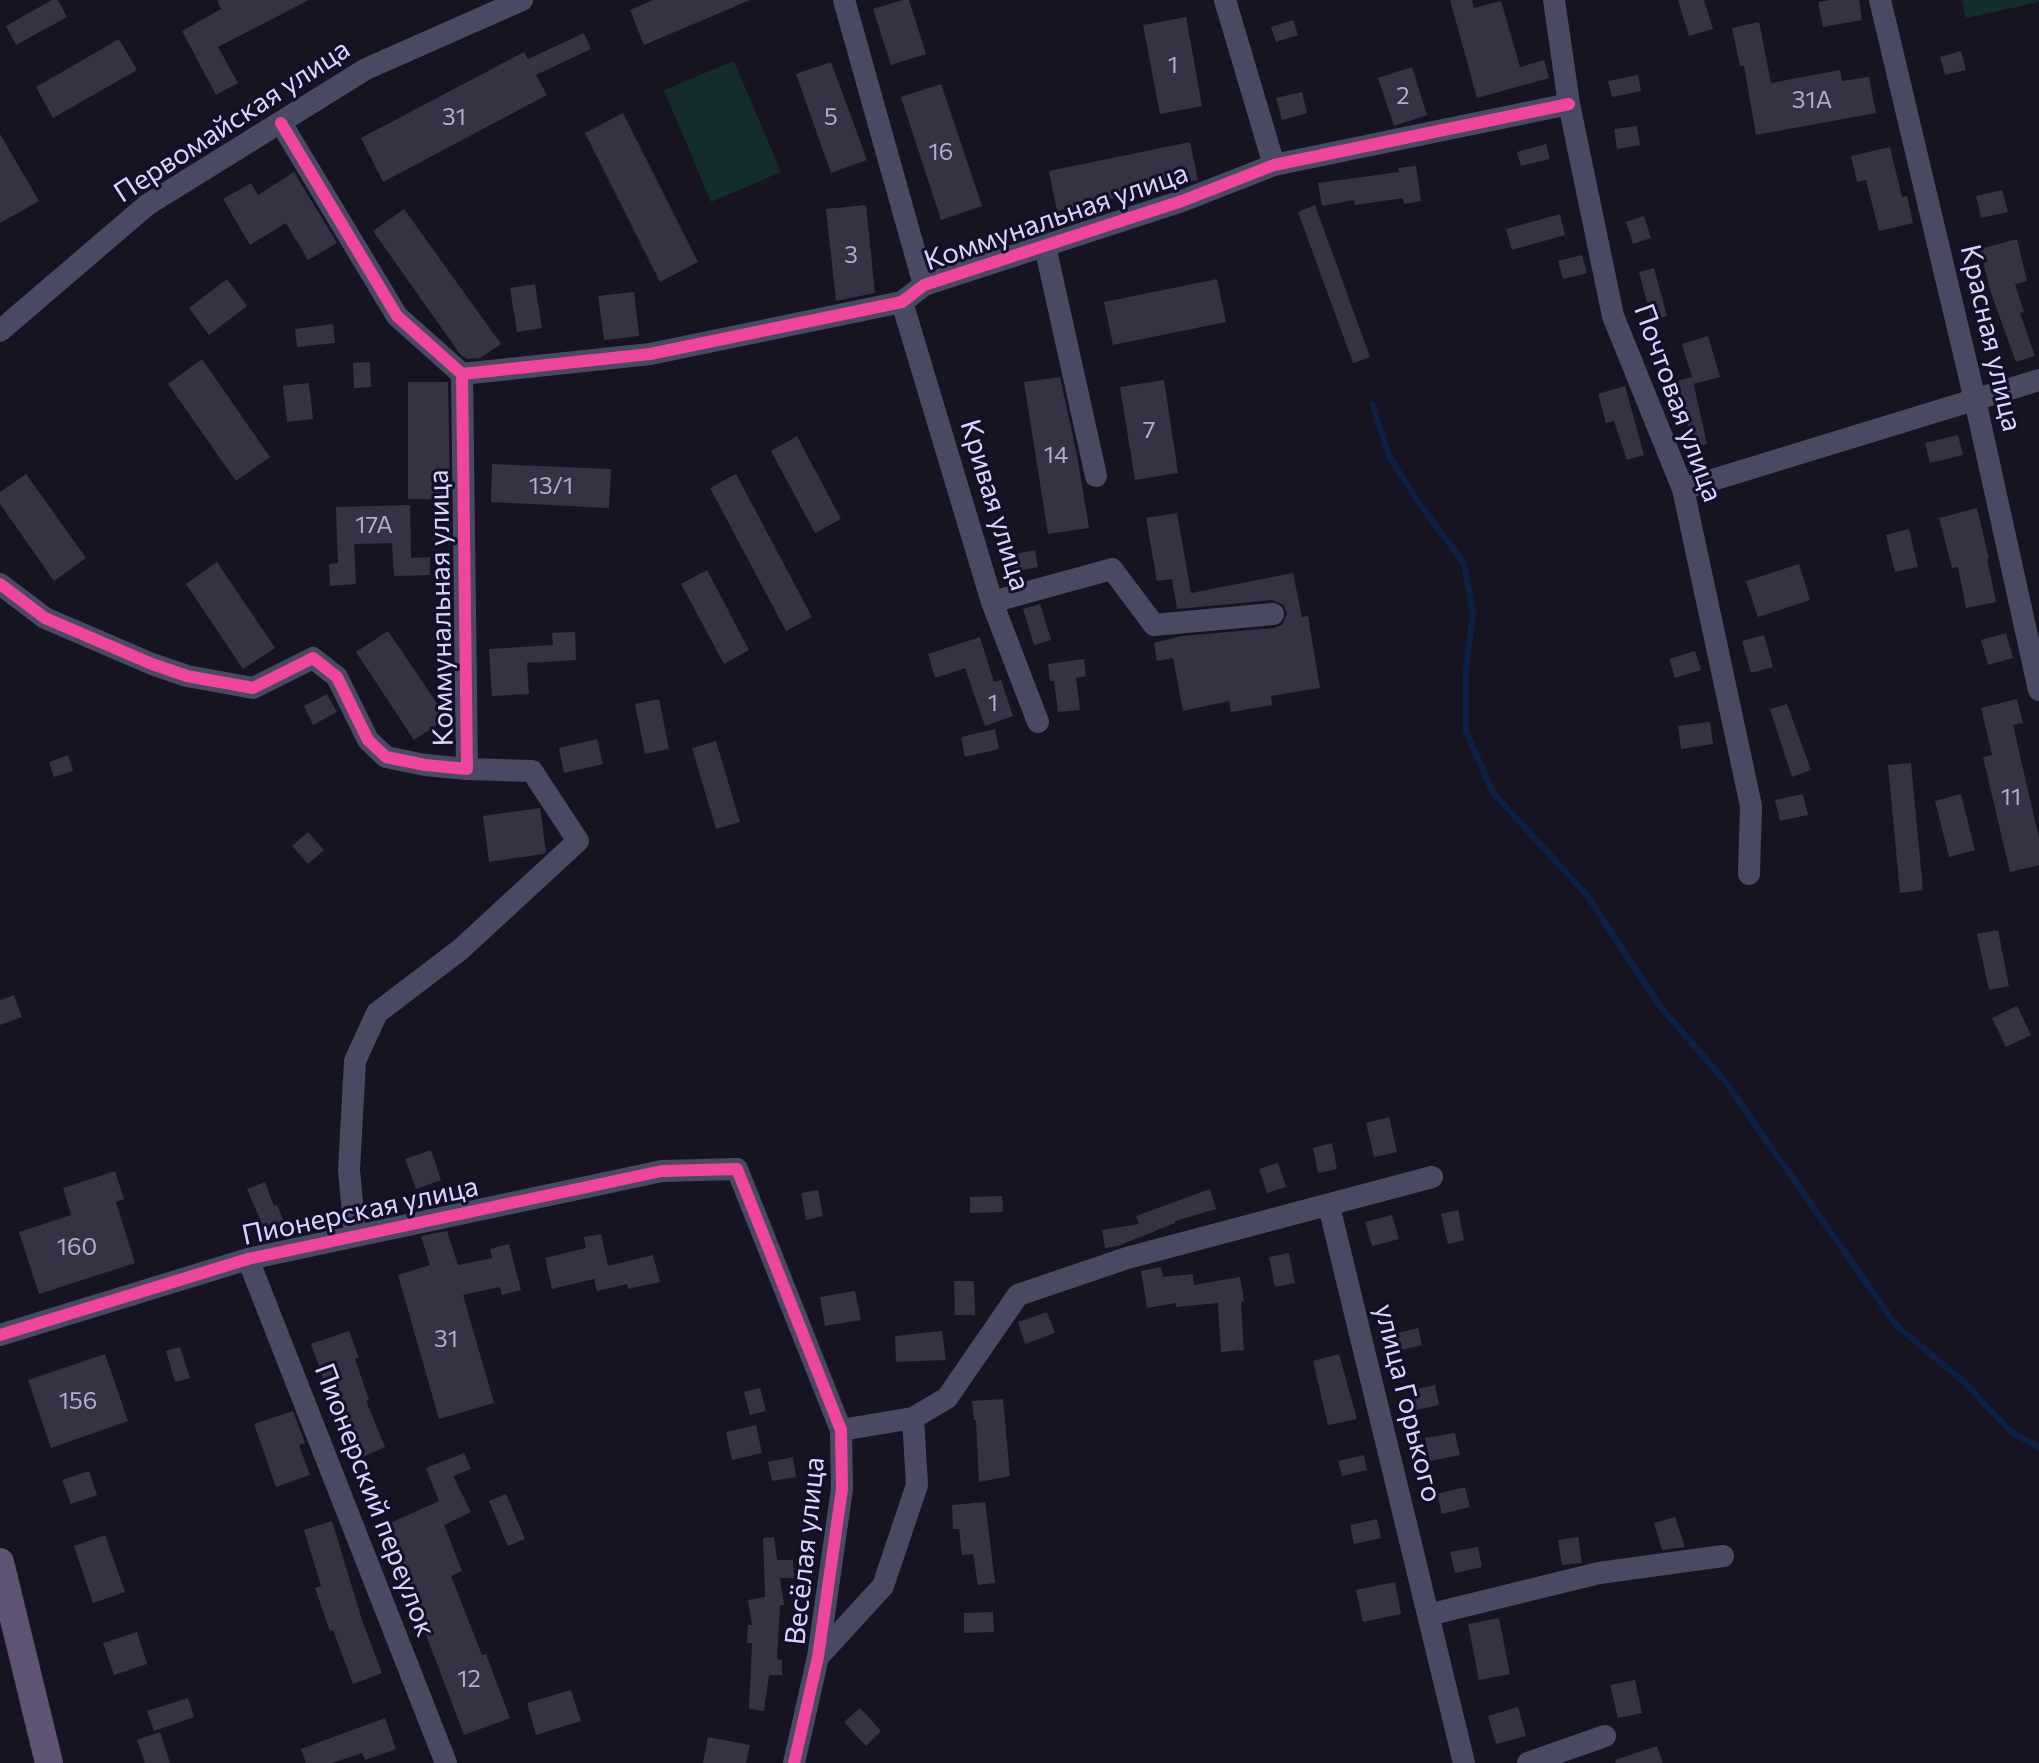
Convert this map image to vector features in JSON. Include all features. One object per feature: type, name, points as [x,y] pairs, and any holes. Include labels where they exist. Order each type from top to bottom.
[{"type":"main road","points":[[0,1562],[49,1763]]},
{"type":"street","name":"Первомайская улица","points":[[0,331],[147,205],[366,69],[522,0]]},
{"type":"street","points":[[844,0],[924,285]]},
{"type":"street","points":[[1225,0],[1274,165]]},
{"type":"street","name":"Почтовая улица","points":[[1554,0],[1569,104],[1613,316],[1683,489],[1751,806],[1749,874]]},
{"type":"street","name":"Красная улица","points":[[1880,0],[1975,400],[2039,690]]},
{"type":"street","name":"Коммунальная улица","points":[[0,584],[45,618],[187,676],[253,688],[313,658],[337,677],[368,740],[386,757],[467,769],[462,374],[650,354],[902,302],[924,285],[1182,201],[1274,165],[1569,104]]},
{"type":"street","points":[[281,123],[397,316],[462,374]]},
{"type":"street","points":[[1045,246],[1096,476]]},
{"type":"street","name":"Кривая улица","points":[[902,302],[992,602],[1038,722]]},
{"type":"street","points":[[1683,489],[2039,380]]},
{"type":"street","points":[[992,602],[1112,569],[1154,625],[1273,614]]},
{"type":"street","points":[[355,1236],[349,1170],[355,1061],[377,1013],[461,949],[578,841],[532,771],[467,769]]},
{"type":"street","name":"Пионерская улица","points":[[0,1335],[248,1259],[662,1171],[737,1169]]},
{"type":"street","name":"Весёлая улица","points":[[737,1169],[841,1430],[842,1489],[818,1657],[794,1763]]},
{"type":"street","name":"Весёлая улица","points":[[841,1430],[913,1418],[947,1398],[1018,1295],[1127,1258],[1432,1177]]},
{"type":"street","name":"улица Горького","points":[[1329,1206],[1464,1763]]},
{"type":"street","name":"Пионерский переулок","points":[[248,1259],[446,1763]]},
{"type":"street","points":[[818,1657],[883,1586],[917,1485],[913,1418]]},
{"type":"street","points":[[1428,1615],[1599,1573],[1723,1556]]},
{"type":"street","points":[[1528,1763],[1605,1736]]},
{"type":"green space","points":[[1962,0],[2039,0],[2039,2],[1966,18]]},
{"type":"green space","points":[[734,61],[781,172],[711,202],[664,90]]},
{"type":"building","points":[[52,0],[58,0],[67,17],[16,45],[6,26]]},
{"type":"building","points":[[217,0],[309,0],[218,47],[238,83],[216,95],[182,31],[221,9]]},
{"type":"building","points":[[653,0],[750,0],[644,45],[630,10]]},
{"type":"building","points":[[909,0],[926,54],[891,65],[873,9]]},
{"type":"building","points":[[1450,0],[1472,0],[1474,8],[1501,1],[1520,67],[1544,60],[1549,78],[1477,98]]},
{"type":"building","points":[[1678,0],[1704,0],[1713,29],[1689,36]]},
{"type":"building","points":[[1859,0],[1862,20],[1823,27],[1818,2]]},
{"type":"building","points":[[1186,17],[1202,106],[1160,114],[1143,25]]},
{"type":"building","points":[[1293,20],[1298,35],[1276,42],[1271,27]]},
{"type":"building","points":[[1759,22],[1771,83],[1840,70],[1842,81],[1869,77],[1876,113],[1756,135],[1744,66],[1740,66],[1732,28]]},
{"type":"building","points":[[584,33],[591,49],[536,75],[547,95],[383,182],[361,138],[524,52],[528,59]]},
{"type":"building","points":[[119,39],[137,70],[53,118],[36,87]]},
{"type":"building","points":[[1961,51],[1966,70],[1945,75],[1940,57]]},
{"type":"building","points":[[831,62],[867,160],[831,173],[796,74]]},
{"type":"building","points":[[1412,67],[1427,115],[1394,126],[1378,78]]},
{"type":"building","points":[[1638,75],[1641,91],[1612,97],[1608,81]]},
{"type":"building","points":[[941,84],[982,206],[941,220],[901,97]]},
{"type":"building","points":[[1302,92],[1307,113],[1282,120],[1276,98]]},
{"type":"building","points":[[623,113],[698,262],[660,282],[585,133]]},
{"type":"building","points":[[1637,126],[1640,145],[1617,149],[1614,129]]},
{"type":"building","points":[[0,134],[39,201],[0,223]]},
{"type":"building","points":[[1190,142],[1198,180],[1057,211],[1049,171]]},
{"type":"building","points":[[1546,144],[1550,159],[1521,166],[1517,152]]},
{"type":"building","points":[[1890,147],[1902,197],[1907,196],[1913,223],[1879,231],[1866,180],[1857,182],[1851,156]]},
{"type":"building","points":[[1416,166],[1421,201],[1404,204],[1403,198],[1355,205],[1354,200],[1322,206],[1318,183],[1399,172],[1398,168]]},
{"type":"building","points":[[294,172],[337,243],[308,260],[286,223],[250,245],[223,199],[251,183],[258,195]]},
{"type":"building","points":[[2002,190],[2008,212],[1981,218],[1976,196]]},
{"type":"building","points":[[866,205],[875,293],[836,301],[826,209]]},
{"type":"building","points":[[1315,205],[1370,357],[1353,363],[1298,212]]},
{"type":"building","points":[[404,209],[501,344],[480,358],[467,359],[460,354],[373,231]]},
{"type":"building","points":[[1560,214],[1565,235],[1512,250],[1506,229]]},
{"type":"building","points":[[1644,216],[1651,238],[1633,244],[1626,222]]},
{"type":"building","points":[[2017,239],[2027,281],[2015,284],[2024,312],[2020,313],[2035,356],[2016,362],[1990,290],[1980,249]]},
{"type":"building","points":[[1582,255],[1587,273],[1563,279],[1558,261]]},
{"type":"building","points":[[1654,268],[1667,316],[1652,321],[1639,272]]},
{"type":"building","points":[[227,279],[247,306],[209,335],[189,308]]},
{"type":"building","points":[[1217,279],[1226,322],[1113,345],[1104,302]]},
{"type":"building","points":[[535,284],[542,328],[517,332],[510,288]]},
{"type":"building","points":[[634,292],[639,336],[604,340],[598,296]]},
{"type":"building","points":[[333,324],[335,343],[297,347],[295,329]]},
{"type":"building","points":[[1708,336],[1720,377],[1694,384],[1682,344]]},
{"type":"building","points":[[202,359],[270,457],[236,481],[168,384]]},
{"type":"building","points":[[370,362],[371,387],[354,388],[353,363]]},
{"type":"building","points":[[1060,377],[1089,528],[1048,534],[1024,382]]},
{"type":"building","points":[[1692,377],[1707,444],[1693,447],[1677,381]]},
{"type":"building","points":[[1164,380],[1178,473],[1135,480],[1120,387]]},
{"type":"building","points":[[408,382],[448,382],[450,499],[408,499]]},
{"type":"building","points":[[309,383],[313,419],[287,422],[283,386]]},
{"type":"building","points":[[1625,386],[1644,455],[1627,460],[1614,421],[1606,423],[1598,394]]},
{"type":"building","points":[[1958,435],[1963,455],[1930,463],[1925,443]]},
{"type":"building","points":[[797,436],[841,519],[815,533],[771,451]]},
{"type":"building","points":[[492,464],[611,469],[609,508],[491,502]]},
{"type":"building","points":[[26,474],[86,558],[54,581],[0,504],[0,492]]},
{"type":"building","points":[[736,474],[812,617],[786,631],[710,488]]},
{"type":"building","points":[[410,505],[411,558],[430,557],[430,575],[394,576],[392,543],[354,544],[356,584],[330,586],[329,564],[338,563],[336,507]]},
{"type":"building","points":[[1977,508],[1996,602],[1966,608],[1958,567],[1952,568],[1939,518]]},
{"type":"building","points":[[1177,513],[1191,593],[1293,573],[1302,617],[1308,616],[1320,688],[1271,696],[1272,705],[1231,712],[1229,701],[1183,711],[1173,658],[1157,661],[1154,643],[1182,636],[1274,628],[1282,625],[1287,614],[1284,605],[1272,600],[1177,609],[1172,579],[1157,581],[1146,518]]},
{"type":"building","points":[[1909,529],[1918,567],[1895,572],[1886,535]]},
{"type":"building","points":[[1035,550],[1038,567],[1014,572],[1011,555]]},
{"type":"building","points":[[217,562],[275,648],[243,669],[186,584]]},
{"type":"building","points":[[1799,564],[1810,600],[1758,617],[1746,581]]},
{"type":"building","points":[[707,570],[749,650],[724,664],[681,584]]},
{"type":"building","points":[[1040,604],[1051,640],[1034,645],[1023,609]]},
{"type":"building","points":[[388,631],[447,718],[414,740],[356,652]]},
{"type":"building","points":[[575,632],[576,660],[527,663],[529,694],[492,696],[489,649],[553,645],[552,633]]},
{"type":"building","points":[[2006,633],[2013,658],[1988,665],[1981,640]]},
{"type":"building","points":[[1764,635],[1773,667],[1751,673],[1742,641]]},
{"type":"building","points":[[980,637],[994,682],[1001,680],[1013,716],[985,726],[965,668],[935,678],[928,654]]},
{"type":"building","points":[[1695,651],[1701,670],[1675,678],[1669,659]]},
{"type":"building","points":[[1084,659],[1086,676],[1076,678],[1080,710],[1058,712],[1054,681],[1050,681],[1048,664]]},
{"type":"building","points":[[327,694],[337,712],[313,725],[304,706]]},
{"type":"building","points":[[659,699],[669,749],[645,754],[635,704]]},
{"type":"building","points":[[2017,699],[2023,723],[2013,725],[2039,838],[2039,865],[2010,872],[1983,757],[1992,755],[1981,708]]},
{"type":"building","points":[[1787,704],[1811,770],[1792,777],[1770,709]]},
{"type":"building","points":[[1710,722],[1713,744],[1681,749],[1678,726]]},
{"type":"building","points":[[995,729],[999,749],[965,757],[961,737]]},
{"type":"building","points":[[597,739],[603,764],[564,773],[559,748]]},
{"type":"building","points":[[716,741],[740,822],[716,829],[692,748]]},
{"type":"building","points":[[68,755],[73,771],[54,777],[49,762]]},
{"type":"building","points":[[1911,763],[1923,890],[1900,893],[1888,765]]},
{"type":"building","points":[[1803,794],[1808,815],[1780,821],[1775,800]]},
{"type":"building","points":[[1961,794],[1975,850],[1949,857],[1935,801]]},
{"type":"building","points":[[540,808],[546,852],[489,862],[483,816]]},
{"type":"building","points":[[308,832],[324,850],[308,864],[292,846]]},
{"type":"building","points":[[1998,930],[2009,986],[1989,990],[1977,934]]},
{"type":"building","points":[[14,995],[22,1017],[0,1025],[0,1000]]},
{"type":"building","points":[[2017,1006],[2031,1035],[2006,1047],[1992,1018]]},
{"type":"building","points":[[1389,1117],[1397,1152],[1374,1157],[1366,1123]]},
{"type":"building","points":[[1332,1143],[1337,1169],[1318,1173],[1313,1148]]},
{"type":"building","points":[[431,1150],[441,1180],[416,1189],[405,1159]]},
{"type":"building","points":[[1278,1163],[1286,1187],[1267,1193],[1259,1169]]},
{"type":"building","points":[[115,1171],[124,1199],[116,1202],[135,1263],[39,1294],[19,1232],[71,1215],[63,1188]]},
{"type":"building","points":[[265,1182],[290,1236],[269,1240],[247,1189]]},
{"type":"building","points":[[1210,1189],[1216,1209],[1175,1221],[1118,1246],[1105,1248],[1102,1230],[1139,1224],[1136,1216]]},
{"type":"building","points":[[818,1190],[823,1216],[806,1220],[801,1193]]},
{"type":"building","points":[[1002,1196],[1003,1212],[970,1213],[970,1197]]},
{"type":"building","points":[[1458,1210],[1464,1240],[1448,1244],[1441,1214]]},
{"type":"building","points":[[1392,1215],[1399,1239],[1372,1246],[1365,1222]]},
{"type":"building","points":[[447,1231],[458,1265],[492,1258],[490,1249],[509,1244],[521,1290],[502,1295],[500,1287],[463,1295],[494,1403],[439,1419],[398,1275],[430,1265],[421,1236]]},
{"type":"building","points":[[601,1234],[608,1266],[653,1255],[660,1282],[628,1289],[627,1284],[597,1291],[594,1279],[552,1289],[545,1258],[586,1248],[584,1237]]},
{"type":"building","points":[[1289,1253],[1295,1283],[1275,1287],[1269,1257]]},
{"type":"building","points":[[1161,1267],[1163,1277],[1193,1274],[1194,1285],[1240,1277],[1244,1301],[1241,1302],[1244,1350],[1221,1352],[1218,1303],[1176,1307],[1176,1303],[1147,1308],[1141,1271]]},
{"type":"building","points":[[954,1281],[974,1281],[975,1315],[955,1315]]},
{"type":"building","points":[[855,1291],[861,1320],[825,1326],[820,1297]]},
{"type":"building","points":[[1047,1312],[1055,1333],[1025,1344],[1018,1322]]},
{"type":"building","points":[[1418,1328],[1422,1345],[1394,1352],[1390,1335]]},
{"type":"building","points":[[349,1331],[359,1358],[355,1359],[369,1400],[366,1401],[385,1447],[351,1462],[320,1381],[324,1380],[311,1344]]},
{"type":"building","points":[[942,1331],[946,1360],[896,1362],[895,1336]]},
{"type":"building","points":[[180,1347],[190,1378],[175,1382],[166,1351]]},
{"type":"building","points":[[105,1354],[128,1421],[51,1448],[28,1380]]},
{"type":"building","points":[[1339,1354],[1357,1419],[1328,1425],[1313,1361]]},
{"type":"building","points":[[1435,1385],[1439,1405],[1416,1410],[1412,1390]]},
{"type":"building","points":[[760,1388],[766,1411],[750,1415],[744,1392]]},
{"type":"building","points":[[1003,1399],[1010,1476],[979,1482],[972,1401]]},
{"type":"building","points":[[293,1411],[305,1443],[299,1445],[310,1475],[276,1487],[254,1424]]},
{"type":"building","points":[[756,1425],[762,1453],[732,1460],[726,1432]]},
{"type":"building","points":[[1455,1433],[1460,1455],[1430,1461],[1425,1438]]},
{"type":"building","points":[[464,1453],[471,1469],[453,1476],[471,1512],[444,1525],[462,1571],[451,1576],[510,1718],[464,1735],[395,1553],[400,1551],[388,1524],[439,1501],[426,1468]]},
{"type":"building","points":[[1364,1455],[1367,1470],[1342,1476],[1338,1461]]},
{"type":"building","points":[[793,1457],[796,1477],[772,1481],[768,1462]]},
{"type":"building","points":[[89,1471],[97,1495],[71,1504],[62,1480]]},
{"type":"building","points":[[1465,1487],[1470,1507],[1442,1514],[1437,1494]]},
{"type":"building","points":[[506,1494],[525,1539],[508,1546],[489,1501]]},
{"type":"building","points":[[985,1502],[995,1583],[978,1585],[973,1554],[962,1555],[959,1529],[953,1529],[952,1505]]},
{"type":"building","points":[[1675,1517],[1685,1547],[1662,1550],[1654,1523]]},
{"type":"building","points":[[1377,1519],[1381,1538],[1354,1544],[1350,1525]]},
{"type":"building","points":[[332,1521],[362,1620],[382,1673],[353,1684],[315,1588],[321,1586],[304,1530]]},
{"type":"building","points":[[105,1535],[125,1592],[93,1603],[74,1546]]},
{"type":"building","points":[[774,1537],[777,1560],[793,1560],[794,1578],[780,1578],[784,1605],[780,1605],[777,1659],[782,1660],[782,1675],[769,1675],[764,1711],[749,1709],[752,1643],[747,1643],[748,1625],[752,1625],[748,1600],[765,1597],[763,1538]]},
{"type":"building","points":[[1578,1537],[1582,1563],[1562,1565],[1558,1540]]},
{"type":"building","points":[[1478,1547],[1482,1567],[1455,1573],[1450,1552]]},
{"type":"building","points":[[1395,1582],[1401,1614],[1363,1622],[1356,1590]]},
{"type":"building","points":[[993,1612],[994,1632],[964,1633],[964,1613]]},
{"type":"building","points":[[1499,1618],[1510,1674],[1479,1680],[1468,1624]]},
{"type":"building","points":[[137,1632],[147,1664],[114,1675],[103,1643]]},
{"type":"building","points":[[1635,1680],[1642,1713],[1618,1718],[1610,1685]]},
{"type":"building","points":[[571,1690],[581,1721],[536,1735],[527,1703]]},
{"type":"building","points":[[188,1698],[194,1717],[154,1731],[147,1711]]},
{"type":"building","points":[[1518,1707],[1526,1736],[1496,1744],[1488,1716]]},
{"type":"building","points":[[860,1708],[881,1731],[866,1746],[844,1722]]},
{"type":"building","points":[[385,1718],[396,1749],[365,1760],[362,1753],[332,1763],[306,1763],[301,1749]]},
{"type":"building","points":[[160,1732],[170,1763],[145,1763],[137,1740]]},
{"type":"building","points":[[708,1737],[750,1745],[746,1763],[703,1763]]},
{"type":"building","points":[[1657,1746],[1663,1763],[1616,1763],[1615,1760]]},
{"type":"waterway","points":[[1372,404],[1390,458],[1464,563],[1473,613],[1466,670],[1466,731],[1493,793],[1587,895],[1659,1005],[1724,1080],[1896,1325],[1965,1383],[2011,1432],[2039,1447]]},
{"type":"cycle path","points":[[281,123],[397,316],[462,374],[650,354],[902,302],[924,285],[1182,201],[1274,165],[1569,104]]},
{"type":"cycle path","points":[[0,584],[45,618],[187,676],[253,688],[313,658],[337,677],[368,740],[386,757],[467,769],[462,374]]},
{"type":"cycle path","points":[[0,1335],[248,1259],[662,1171],[737,1169],[841,1430],[842,1489],[818,1657],[794,1763]]}]
